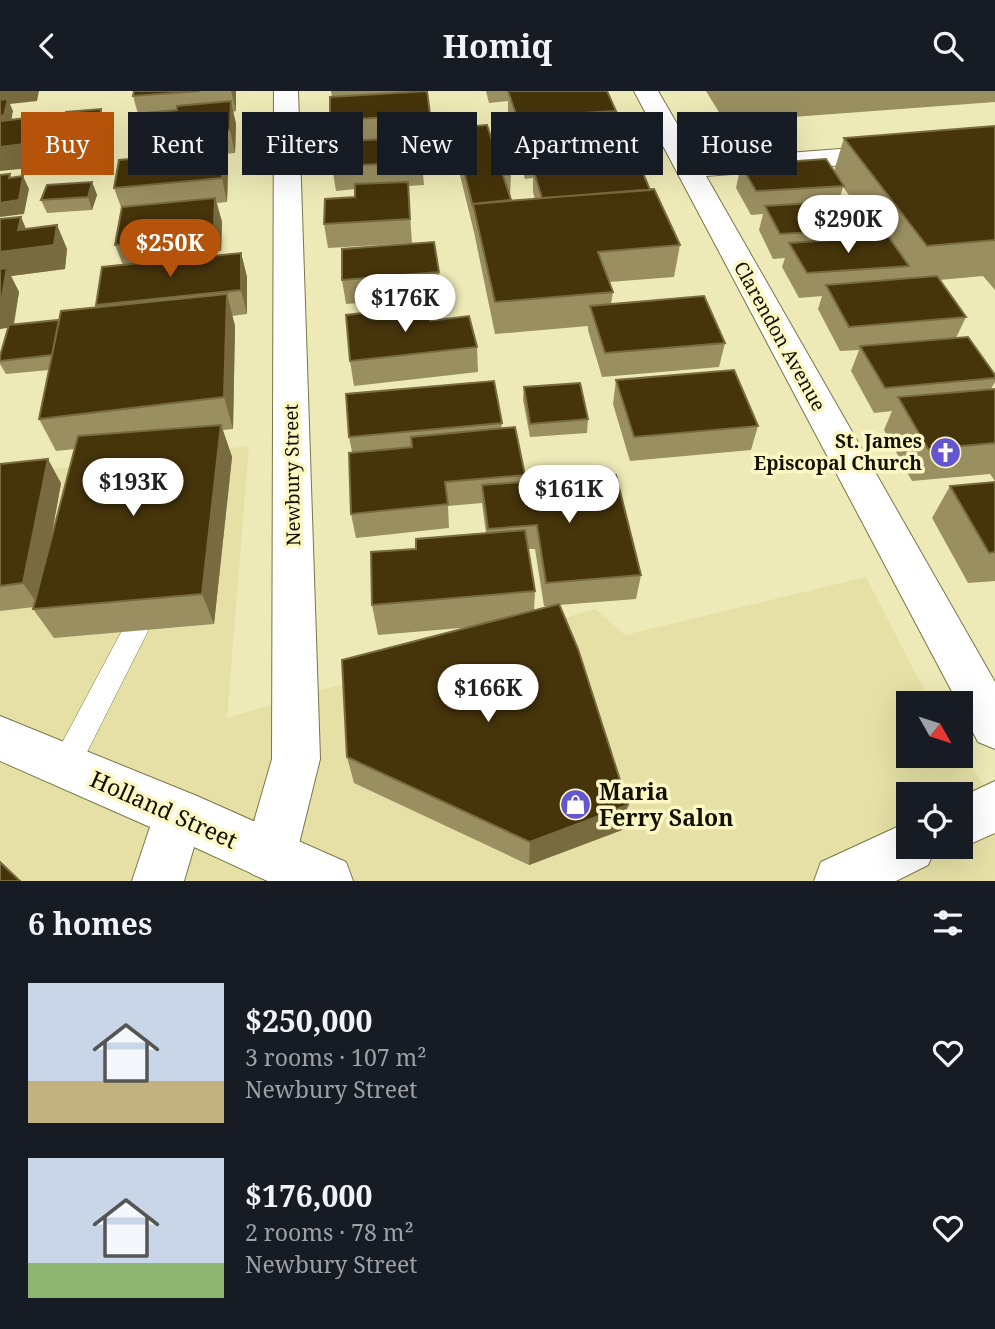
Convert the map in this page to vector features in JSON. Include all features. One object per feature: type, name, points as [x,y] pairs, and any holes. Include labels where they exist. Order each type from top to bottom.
[{"type":"street","name":"Newbury Street","points":[[270,856],[296,759],[286,91]]},
{"type":"street","name":"Clarendon Avenue","points":[[646,91],[677,147]]},
{"type":"street","points":[[797,161],[995,145]]},
{"type":"street","name":"Clarendon Avenue","points":[[692,175],[995,727]]},
{"type":"street","name":"Holland Street","points":[[0,738],[327,881]]},
{"type":"street","points":[[973,817],[995,807]]},
{"type":"street","points":[[158,881],[179,814]]},
{"type":"street","points":[[840,881],[896,854]]},
{"type":"lane","points":[[65,765],[135,631]]},
{"type":"shaded area","points":[[249,446],[227,718],[595,609],[625,635],[866,577],[925,691],[896,691],[896,768],[972,768],[995,800],[995,881],[0,881],[0,475]]},
{"type":"building","points":[[134,91],[200,91],[133,96]]},
{"type":"building","points":[[427,91],[430,112],[377,112],[377,118],[363,119],[363,112],[330,112],[330,97]]},
{"type":"building","points":[[508,91],[607,91],[616,111],[600,112],[515,112]]},
{"type":"building","points":[[8,99],[4,115],[0,116],[0,100]]},
{"type":"building","points":[[231,101],[230,130],[228,112],[156,112],[177,110],[177,106]]},
{"type":"building","points":[[101,109],[100,112],[66,112]]},
{"type":"building","points":[[21,119],[21,144],[0,147],[0,121]]},
{"type":"building","points":[[487,125],[491,138],[491,175],[503,175],[511,200],[473,204],[473,207],[465,175],[477,175],[477,126]]},
{"type":"building","points":[[995,126],[995,240],[927,246],[844,138]]},
{"type":"building","points":[[377,139],[377,164],[363,165],[363,140]]},
{"type":"building","points":[[128,159],[128,175],[222,175],[222,178],[114,188],[119,160]]},
{"type":"building","points":[[826,159],[844,186],[756,191],[747,175],[797,175],[797,161]]},
{"type":"building","points":[[10,174],[9,178],[23,176],[19,200],[0,203],[0,175]]},
{"type":"building","points":[[535,175],[644,175],[650,190],[542,198]]},
{"type":"building","points":[[92,182],[88,197],[41,200],[47,185]]},
{"type":"building","points":[[408,182],[410,219],[324,224],[325,199],[355,197],[355,184]]},
{"type":"building","points":[[654,189],[680,245],[598,252],[613,292],[495,302],[473,204]]},
{"type":"building","points":[[215,198],[214,227],[180,230],[180,239],[115,245],[122,207]]},
{"type":"building","points":[[844,201],[863,229],[780,234],[765,206]]},
{"type":"building","points":[[21,217],[18,230],[57,225],[54,245],[0,252],[0,219]]},
{"type":"building","points":[[888,236],[909,266],[807,273],[789,243]]},
{"type":"building","points":[[434,242],[439,272],[342,280],[342,249]]},
{"type":"building","points":[[241,253],[241,290],[96,305],[102,267]]},
{"type":"building","points":[[7,268],[1,302],[0,302],[0,269]]},
{"type":"building","points":[[937,276],[966,317],[849,327],[826,285]]},
{"type":"building","points":[[227,294],[224,397],[39,419],[61,311]]},
{"type":"building","points":[[704,296],[725,343],[605,353],[590,306]]},
{"type":"building","points":[[427,306],[430,321],[469,316],[477,347],[350,361],[346,315]]},
{"type":"building","points":[[59,320],[52,355],[0,361],[9,325]]},
{"type":"building","points":[[968,337],[995,378],[885,388],[860,346]]},
{"type":"building","points":[[734,370],[758,426],[634,437],[616,380]]},
{"type":"building","points":[[494,381],[502,423],[349,437],[346,394]]},
{"type":"building","points":[[580,383],[588,419],[530,424],[524,387]]},
{"type":"building","points":[[995,389],[995,443],[928,449],[898,397]]},
{"type":"building","points":[[221,425],[202,594],[33,609],[78,436]]},
{"type":"building","points":[[515,427],[525,475],[445,482],[448,504],[351,514],[349,453],[412,447],[411,437]]},
{"type":"building","points":[[48,459],[23,583],[0,586],[0,464]]},
{"type":"building","points":[[616,475],[641,575],[546,583],[537,525],[488,529],[482,485]]},
{"type":"building","points":[[995,482],[995,552],[989,553],[950,486]]},
{"type":"building","points":[[525,530],[535,591],[372,605],[371,552],[416,549],[416,539]]},
{"type":"building","points":[[559,604],[578,649],[628,805],[530,842],[347,757],[342,660]]},
{"type":"building","points":[[0,862],[20,881],[0,881]]},
{"type":"place","name":"St. James Episcopal Church","points":[[945,452]]},
{"type":"place","name":"Maria Ferry Salon","points":[[576,804]]}]
